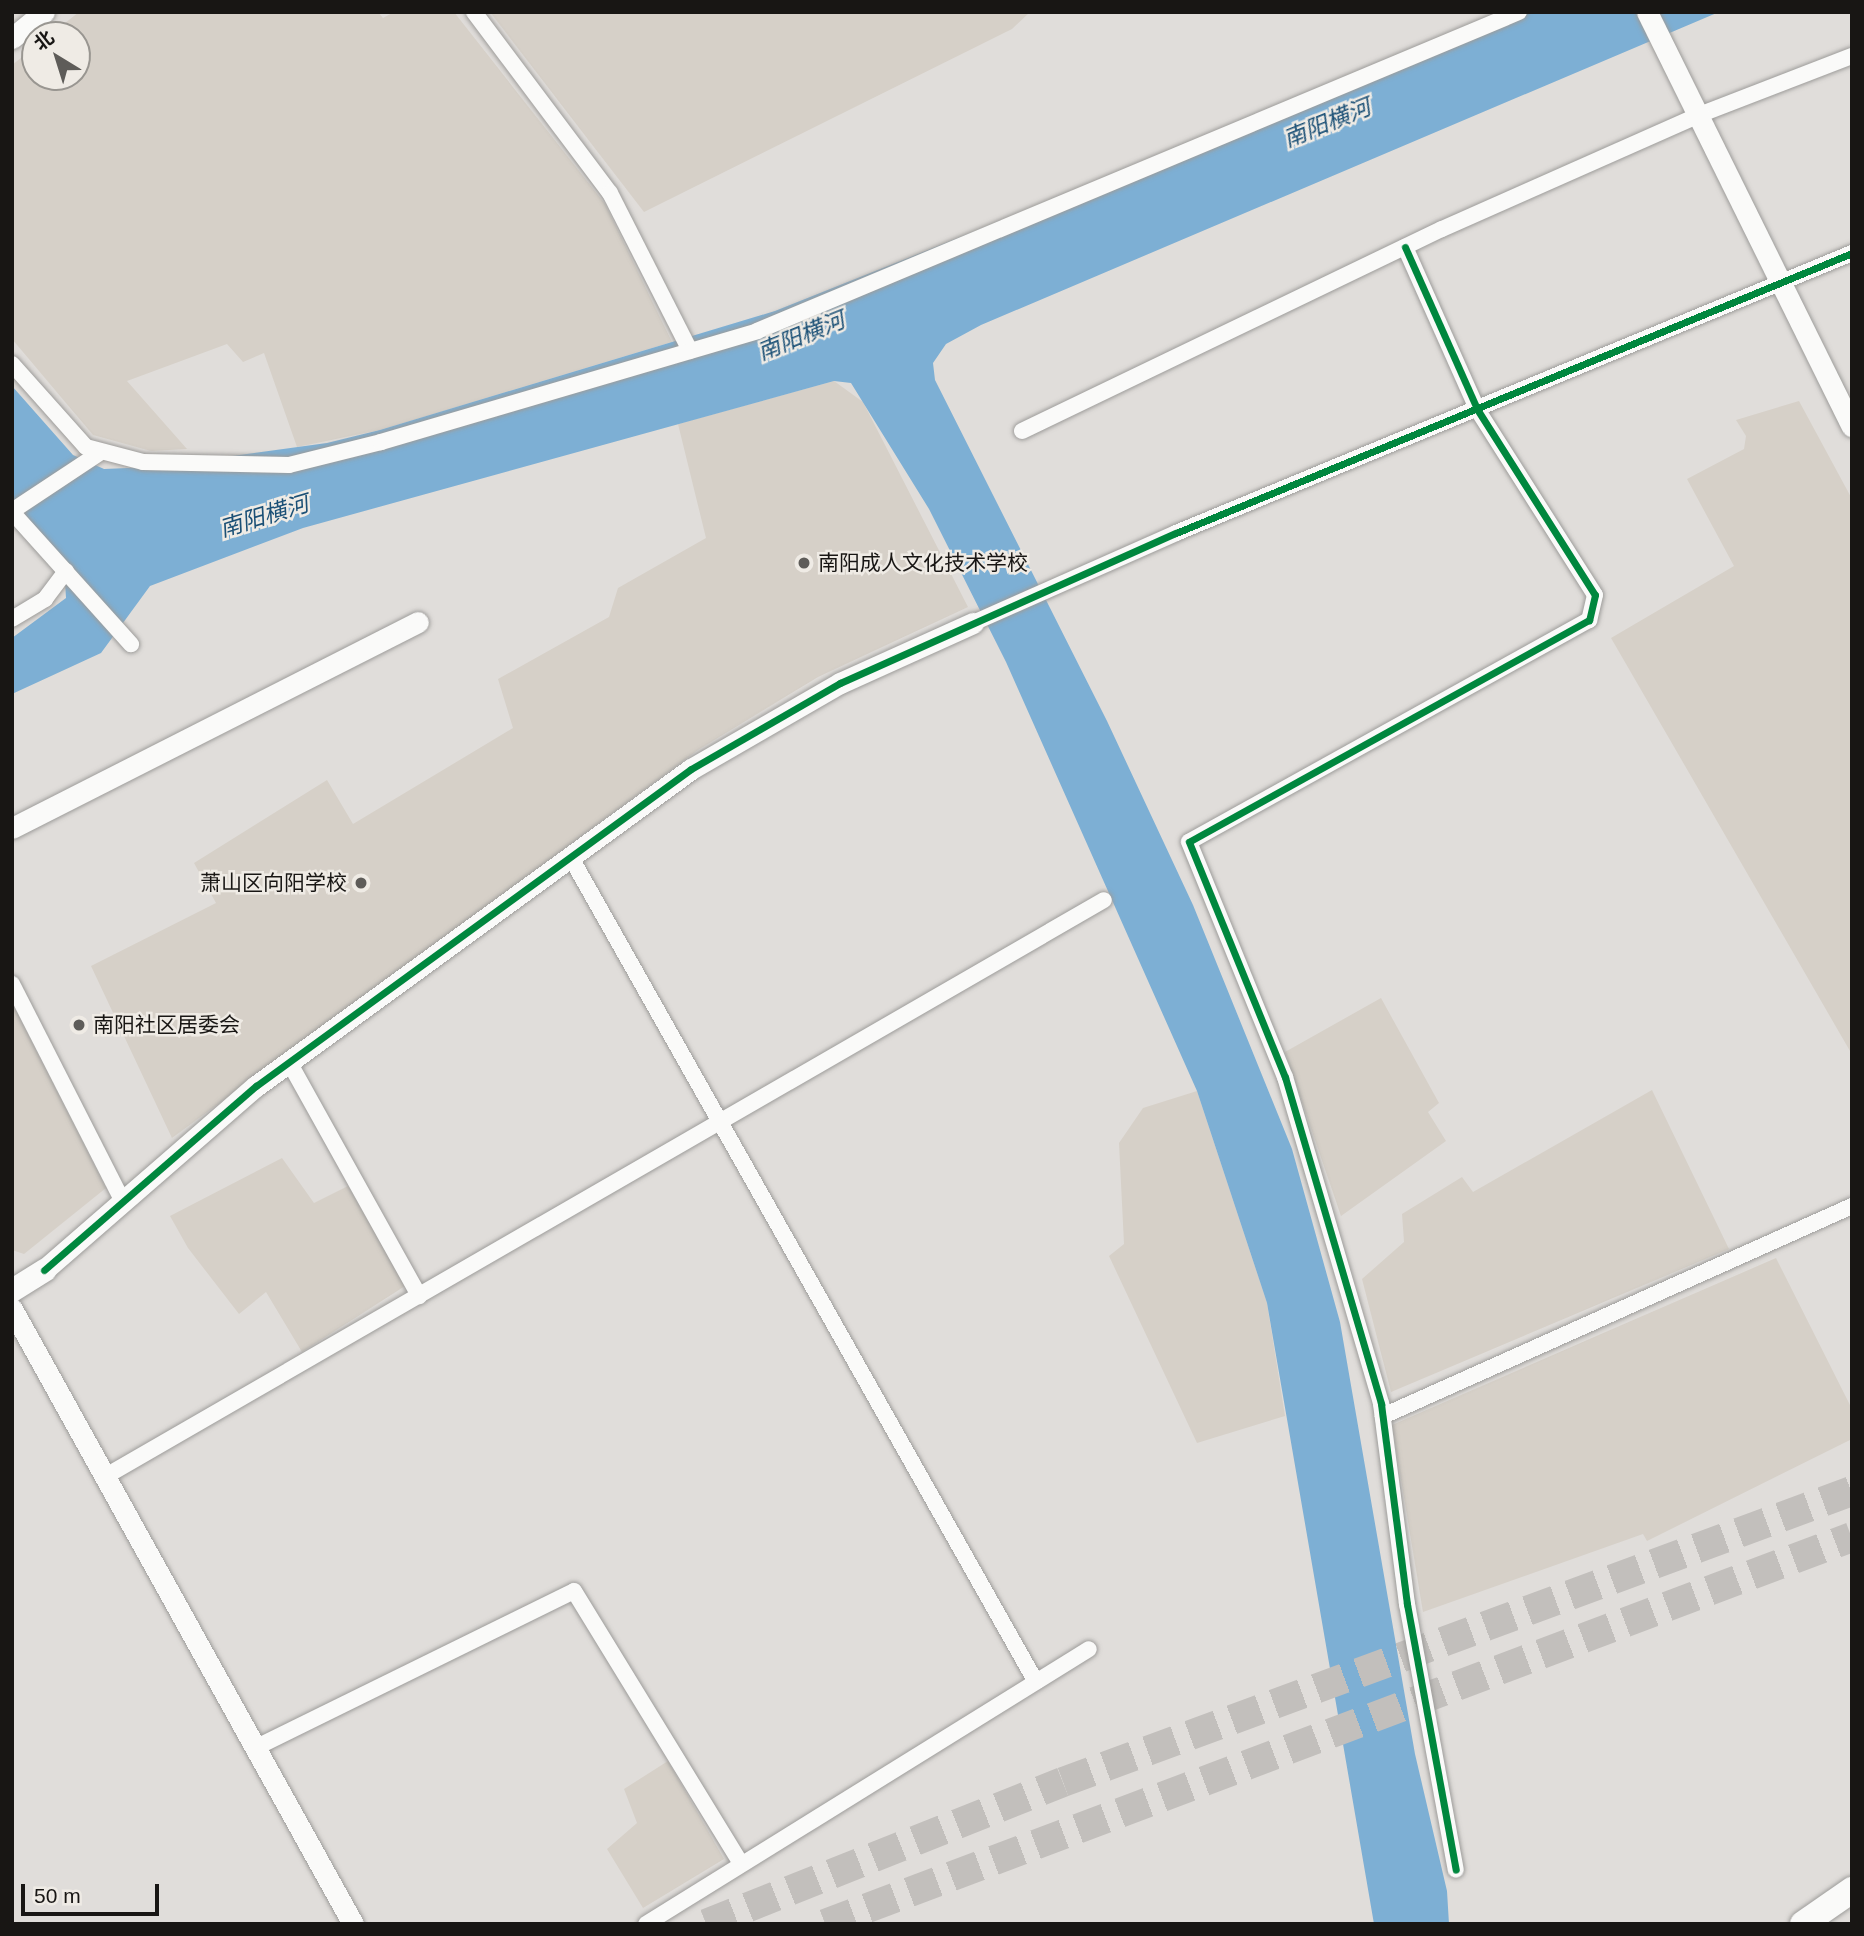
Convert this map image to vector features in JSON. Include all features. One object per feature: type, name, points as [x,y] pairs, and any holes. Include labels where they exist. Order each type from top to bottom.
[{"type":"main road","points":[[12,1290],[44,1270]]},
{"type":"main road","points":[[1803,1924],[1852,1890]]},
{"type":"street","points":[[12,38],[44,12]]},
{"type":"street","points":[[474,12],[610,193],[690,351]]},
{"type":"street","points":[[12,364],[86,447],[100,453],[143,462],[289,465],[757,331],[1520,12]]},
{"type":"street","points":[[1647,12],[1852,426]]},
{"type":"street","points":[[1022,431],[1405,247],[1699,115],[1852,56]]},
{"type":"street","points":[[1405,247],[1477,409],[1595,595],[1589,620],[1532,655],[1375,735],[1189,842],[1285,1077],[1383,1416],[1407,1604],[1456,1870]]},
{"type":"street","points":[[44,1270],[289,1062],[691,769],[840,683],[1059,584],[1852,253]]},
{"type":"street","points":[[100,453],[12,512],[131,644]]},
{"type":"street","points":[[12,619],[45,599],[66,571]]},
{"type":"street","points":[[12,828],[418,622]]},
{"type":"street","points":[[570,856],[1036,1682]]},
{"type":"street","points":[[106,1476],[1104,900]]},
{"type":"street","points":[[12,984],[123,1202]]},
{"type":"street","points":[[289,1062],[419,1296]]},
{"type":"street","points":[[1383,1416],[1852,1206]]},
{"type":"street","points":[[12,1309],[257,1746],[353,1924]]},
{"type":"street","points":[[257,1746],[574,1591],[741,1864]]},
{"type":"street","points":[[646,1924],[1090,1649]]},
{"type":"shaded area","points":[[79,12],[378,12],[383,18],[394,12],[454,12],[605,204],[672,342],[380,430],[297,447],[264,353],[243,362],[227,344],[127,381],[187,449],[151,451],[93,435],[12,339],[12,65],[21,58],[21,91],[91,91],[91,21],[68,21]]},
{"type":"shaded area","points":[[490,12],[1030,12],[1012,29],[644,212]]},
{"type":"shaded area","points":[[834,381],[863,402],[968,607],[818,677],[698,750],[172,1138],[91,966],[216,903],[194,863],[327,780],[353,824],[513,728],[498,679],[609,617],[618,588],[706,538],[678,424]]},
{"type":"shaded area","points":[[1799,401],[1852,499],[1850,1051],[1611,638],[1734,566],[1687,479],[1744,449],[1746,436],[1736,420]]},
{"type":"shaded area","points":[[1381,998],[1439,1103],[1428,1112],[1446,1141],[1341,1216],[1285,1052]]},
{"type":"shaded area","points":[[12,1003],[106,1188],[24,1254],[12,1250]]},
{"type":"shaded area","points":[[1652,1090],[1729,1249],[1391,1392],[1362,1279],[1404,1242],[1402,1214],[1462,1177],[1473,1192]]},
{"type":"shaded area","points":[[1197,1091],[1267,1303],[1285,1416],[1197,1443],[1109,1256],[1124,1244],[1119,1143],[1143,1108]]},
{"type":"shaded area","points":[[282,1158],[314,1203],[348,1186],[405,1286],[302,1352],[266,1292],[239,1314],[188,1248],[170,1216]]},
{"type":"shaded area","points":[[1776,1258],[1852,1409],[1852,1439],[1647,1541],[1643,1534],[1423,1612],[1392,1425]]},
{"type":"shaded area","points":[[668,1761],[724,1859],[643,1908],[607,1849],[637,1823],[624,1789]]},
{"type":"water","name":"南阳横河","points":[[1525,12],[1719,12],[981,325],[946,344],[933,363],[935,380],[1107,721],[1193,905],[1292,1149],[1340,1322],[1415,1754],[1447,1891],[1449,1924],[1374,1924],[1267,1303],[1197,1091],[1006,662],[929,509],[851,383],[834,381],[303,528],[150,586],[101,653],[12,694],[12,638],[66,598],[64,565],[12,512],[12,386],[73,455],[104,469],[151,467],[327,443],[380,430],[775,311]]},
{"type":"tunnel","points":[[706,1924],[1063,1782],[1852,1491]]},
{"type":"tunnel","points":[[825,1924],[1852,1537]]},
{"type":"cycle path","points":[[1405,247],[1477,409],[1595,595],[1589,620],[1189,842],[1285,1077],[1381,1404],[1407,1604],[1456,1870]]},
{"type":"cycle path","points":[[44,1270],[256,1086],[691,769],[840,683],[1176,533],[1852,253]]},
{"type":"place","name":"南阳成人文化技术学校","points":[[804,563]]},
{"type":"place","name":"萧山区向阳学校","points":[[361,883]]},
{"type":"place","name":"南阳社区居委会","points":[[79,1025]]}]
